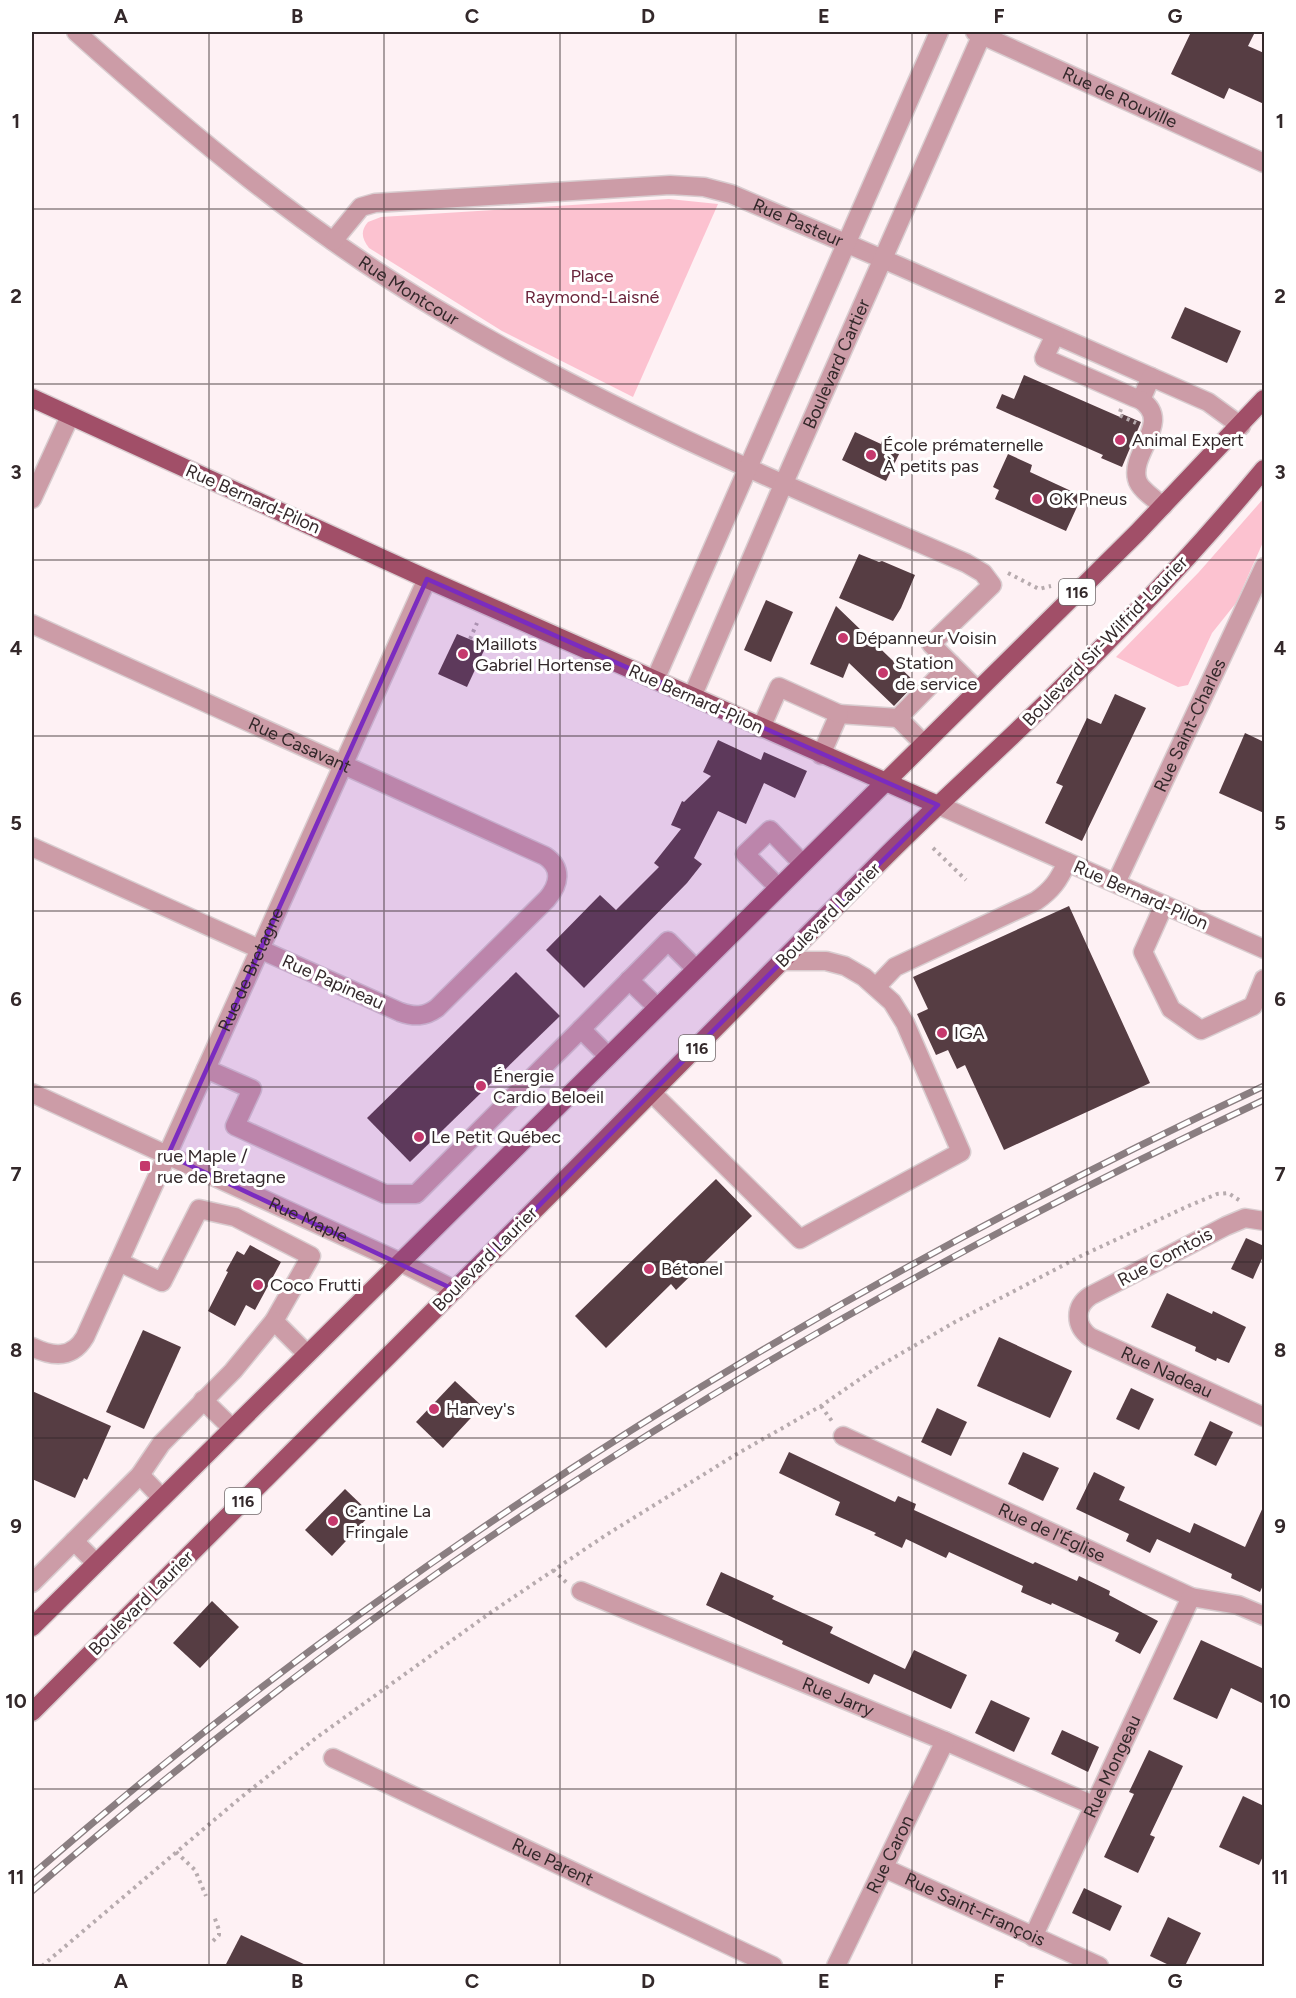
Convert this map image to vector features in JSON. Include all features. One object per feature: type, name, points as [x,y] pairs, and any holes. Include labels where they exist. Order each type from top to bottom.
[{"type":"main road","name":"Rue Bernard-Pilon","points":[[32,398],[427,579],[938,805]]},
{"type":"main road","name":"116","points":[[32,1627],[1163,506],[1264,399]]},
{"type":"main road","name":"Boulevard Sir-Wilfrid-Laurier","points":[[938,805],[1018,730],[1145,603],[1219,523],[1264,469]]},
{"type":"main road","name":"Boulevard Laurier","points":[[32,1713],[938,805]]},
{"type":"street","name":"Rue Montcour","points":[[76,32],[220,155],[290,211],[436,309],[558,377],[748,469],[966,563],[983,573],[992,585],[931,644],[951,664]]},
{"type":"street","points":[[655,680],[939,32]]},
{"type":"street","name":"Rue de Rouville","points":[[980,32],[1264,163]]},
{"type":"street","name":"Boulevard Cartier","points":[[692,697],[980,32]]},
{"type":"street","name":"Rue Pasteur","points":[[333,241],[361,207],[375,203],[670,185],[704,187],[724,192],[883,259],[1208,402],[1240,426]]},
{"type":"street","points":[[1055,335],[1044,358],[1148,405],[1153,424],[1137,465],[1137,479],[1141,486],[1163,506]]},
{"type":"street","points":[[1141,400],[1151,377]]},
{"type":"street","points":[[32,499],[70,416]]},
{"type":"street","name":"Rue Saint-Charles","points":[[1116,883],[1264,567]]},
{"type":"street","name":"Rue de Bretagne","points":[[32,1347],[49,1354],[65,1354],[75,1349],[82,1341],[427,579]]},
{"type":"street","name":"Rue Casavant","points":[[32,624],[544,856],[553,862],[558,876]]},
{"type":"street","points":[[898,718],[951,664],[977,690]]},
{"type":"street","points":[[761,728],[779,687],[839,714],[898,718],[924,744]]},
{"type":"street","points":[[821,755],[839,714]]},
{"type":"street","name":"Rue Bernard-Pilon","points":[[938,805],[1264,950]]},
{"type":"street","points":[[778,887],[745,854],[770,830],[802,863]]},
{"type":"street","name":"Rue Papineau","points":[[32,848],[408,1016],[421,1016],[437,1008],[547,899],[556,886],[558,876]]},
{"type":"street","points":[[876,987],[895,967],[1046,894],[1057,883],[1067,862]]},
{"type":"street","points":[[1164,905],[1143,952],[1172,1010],[1201,1030],[1253,1006],[1264,979]]},
{"type":"street","points":[[206,1069],[252,1089],[235,1126],[385,1194],[416,1194],[668,941],[696,969]]},
{"type":"street","points":[[652,1093],[800,1239],[961,1152],[905,1023],[892,1002],[855,971],[835,963],[782,961]]},
{"type":"street","points":[[629,980],[657,1007]]},
{"type":"street","points":[[581,1029],[608,1056]]},
{"type":"street","name":"Rue Maple","points":[[32,1093],[400,1262],[455,1290]]},
{"type":"street","points":[[32,1583],[140,1475],[161,1444],[233,1371],[274,1321],[310,1256],[235,1217],[199,1209],[162,1282],[119,1262]]},
{"type":"street","name":"Rue Comtois","points":[[1078,1317],[1080,1307],[1090,1296],[1226,1226],[1258,1220]]},
{"type":"street","name":"Rue Nadeau","points":[[1078,1317],[1080,1326],[1090,1337],[1264,1417]]},
{"type":"street","points":[[274,1321],[307,1354]]},
{"type":"street","points":[[203,1400],[232,1428]]},
{"type":"street","name":"Rue de l'Église","points":[[843,1436],[1191,1597],[1238,1605],[1264,1616]]},
{"type":"street","points":[[140,1475],[162,1498]]},
{"type":"street","points":[[74,1540],[96,1563]]},
{"type":"street","name":"Rue Jarry","points":[[581,1591],[945,1741],[1093,1805]]},
{"type":"street","name":"Rue Mongeau","points":[[1033,1937],[1191,1597]]},
{"type":"street","name":"Rue Caron","points":[[836,1966],[945,1741]]},
{"type":"street","name":"Rue Parent","points":[[333,1758],[772,1966]]},
{"type":"street","name":"Rue Saint-François","points":[[884,1868],[1099,1966]]},
{"type":"path","points":[[1005,571],[1039,588],[1051,586]]},
{"type":"path","points":[[470,639],[477,623]]},
{"type":"path","points":[[933,848],[966,880]]},
{"type":"path","points":[[42,1966],[176,1852],[316,1738],[490,1613],[616,1529],[735,1455],[821,1406],[913,1345],[1072,1260],[1217,1194],[1232,1195],[1258,1220]]},
{"type":"path","points":[[176,1852],[195,1870],[206,1896]]},
{"type":"path","points":[[213,1941],[219,1935],[214,1916]]},
{"type":"highlighted area","points":[[427,579],[938,805],[455,1290],[168,1155]]},
{"type":"green space","name":"Place Raymond-Laisné","points":[[669,199],[718,204],[633,397],[502,331],[369,248],[363,235],[368,222],[381,217]]},
{"type":"green space","points":[[1264,498],[1264,540],[1236,603],[1212,633],[1188,685],[1178,687],[1116,657],[1199,572]]},
{"type":"building","points":[[1191,32],[1255,32],[1248,46],[1264,53],[1264,104],[1229,88],[1224,99],[1171,74]]},
{"type":"building","points":[[1185,307],[1241,331],[1227,363],[1171,338]]},
{"type":"building","points":[[1024,375],[1120,417],[1122,414],[1141,422],[1122,467],[1101,458],[1103,455],[996,408],[1002,394],[1014,399]]},
{"type":"building","name":"École prématernelle À petits pas","points":[[855,432],[901,450],[886,481],[842,460]]},
{"type":"building","points":[[1008,454],[1032,465],[1030,472],[1082,496],[1066,531],[995,499],[999,490],[993,487]]},
{"type":"building","points":[[859,554],[915,575],[893,621],[839,598]]},
{"type":"building","points":[[766,600],[793,612],[771,662],[744,650]]},
{"type":"building","points":[[836,606],[916,683],[894,706],[849,663],[843,678],[810,664]]},
{"type":"building","points":[[457,634],[486,646],[467,687],[438,674]]},
{"type":"building","points":[[1115,694],[1146,708],[1082,841],[1045,823],[1063,786],[1056,783],[1087,718],[1101,724]]},
{"type":"building","points":[[1245,733],[1264,742],[1264,813],[1219,793]]},
{"type":"building","points":[[718,740],[761,760],[764,752],[807,771],[795,798],[764,783],[746,824],[718,811],[694,858],[702,864],[687,883],[584,988],[546,950],[600,895],[616,910],[659,867],[654,863],[681,829],[671,825],[682,801],[684,802],[711,776],[703,772]]},
{"type":"building","points":[[1069,906],[1150,1083],[1004,1150],[965,1065],[957,1069],[948,1050],[936,1055],[917,1014],[928,1009],[913,977]]},
{"type":"building","points":[[516,972],[560,1016],[410,1162],[367,1118]]},
{"type":"building","points":[[716,1179],[752,1216],[676,1290],[671,1284],[606,1348],[575,1316]]},
{"type":"building","points":[[1246,1238],[1264,1246],[1264,1254],[1253,1279],[1231,1269]]},
{"type":"building","points":[[250,1245],[281,1262],[255,1310],[246,1305],[235,1326],[208,1311],[237,1251],[244,1255]]},
{"type":"building","points":[[1167,1293],[1246,1327],[1229,1363],[1217,1358],[1216,1361],[1195,1351],[1196,1347],[1151,1327]]},
{"type":"building","points":[[143,1330],[181,1347],[144,1429],[106,1412]]},
{"type":"building","points":[[999,1337],[1072,1371],[1050,1418],[977,1386]]},
{"type":"building","points":[[455,1381],[482,1406],[443,1448],[416,1422]]},
{"type":"building","points":[[1131,1388],[1154,1399],[1139,1430],[1116,1419]]},
{"type":"building","points":[[32,1391],[111,1426],[87,1480],[84,1478],[75,1498],[32,1479]]},
{"type":"building","points":[[937,1408],[967,1422],[951,1456],[921,1442]]},
{"type":"building","points":[[1210,1421],[1233,1432],[1216,1466],[1194,1455]]},
{"type":"building","points":[[789,1452],[895,1502],[898,1496],[916,1504],[914,1510],[1033,1564],[1035,1562],[1077,1581],[1079,1576],[1110,1591],[1109,1595],[1158,1621],[1140,1654],[1115,1641],[1119,1633],[1052,1603],[1051,1605],[1021,1592],[1023,1586],[949,1552],[946,1558],[906,1539],[902,1548],[874,1535],[876,1533],[835,1515],[840,1502],[779,1473]]},
{"type":"building","points":[[1023,1452],[1059,1468],[1043,1501],[1008,1484]]},
{"type":"building","points":[[1094,1472],[1125,1487],[1119,1500],[1190,1533],[1194,1523],[1245,1547],[1264,1505],[1264,1583],[1260,1592],[1231,1578],[1232,1574],[1157,1539],[1150,1553],[1126,1541],[1129,1534],[1076,1509]]},
{"type":"building","points":[[345,1489],[371,1514],[332,1556],[305,1530]]},
{"type":"building","points":[[721,1572],[774,1596],[772,1599],[833,1627],[830,1633],[905,1669],[914,1650],[967,1675],[951,1709],[874,1674],[869,1684],[782,1644],[783,1641],[706,1605]]},
{"type":"building","points":[[212,1601],[239,1627],[200,1668],[173,1643]]},
{"type":"building","points":[[1201,1640],[1264,1669],[1264,1704],[1231,1688],[1217,1719],[1173,1699]]},
{"type":"building","points":[[991,1700],[1030,1718],[1014,1752],[975,1733]]},
{"type":"building","points":[[1062,1730],[1099,1747],[1088,1772],[1051,1754]]},
{"type":"building","points":[[1149,1750],[1183,1766],[1150,1835],[1155,1837],[1138,1873],[1104,1857],[1134,1794],[1129,1792]]},
{"type":"building","points":[[1243,1796],[1264,1806],[1264,1854],[1259,1865],[1219,1847]]},
{"type":"building","points":[[1084,1888],[1122,1906],[1110,1931],[1072,1913]]},
{"type":"building","points":[[1168,1917],[1201,1933],[1185,1966],[1171,1966],[1150,1956]]},
{"type":"building","points":[[241,1935],[308,1966],[225,1966]]},
{"type":"railway","points":[[32,1875],[173,1757],[318,1645],[467,1538],[620,1437],[777,1342],[936,1251],[1099,1166],[1264,1086]]},
{"type":"railway","points":[[32,1891],[156,1787],[284,1686],[414,1589],[549,1498],[722,1389],[899,1287],[1080,1190],[1264,1100]]},
{"type":"place","name":"Animal Expert","points":[[1120,440]]},
{"type":"place","name":"École prématernelle À petits pas","points":[[871,455]]},
{"type":"place","name":"OK Pneus","points":[[1037,499]]},
{"type":"place","name":"Dépanneur Voisin","points":[[843,638]]},
{"type":"place","name":"Maillots Gabriel Hortense","points":[[463,654]]},
{"type":"place","name":"Station de service","points":[[883,673]]},
{"type":"place","name":"IGA","points":[[942,1033]]},
{"type":"place","name":"Énergie Cardio Beloeil","points":[[481,1086]]},
{"type":"place","name":"Le Petit Québec","points":[[419,1137]]},
{"type":"place","name":"rue Maple / rue de Bretagne","points":[[145,1166]]},
{"type":"place","name":"Bétonel","points":[[649,1269]]},
{"type":"place","name":"Coco Frutti","points":[[258,1285]]},
{"type":"place","name":"Harvey's","points":[[434,1409]]},
{"type":"place","name":"Cantine La Fringale","points":[[333,1521]]}]
